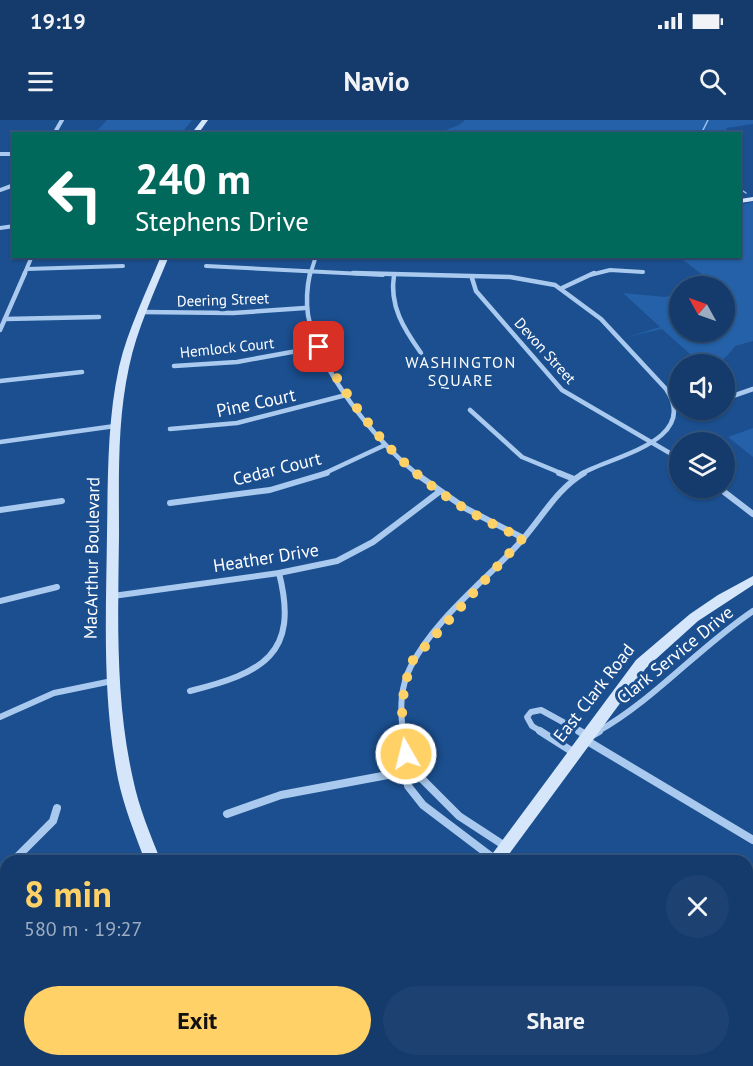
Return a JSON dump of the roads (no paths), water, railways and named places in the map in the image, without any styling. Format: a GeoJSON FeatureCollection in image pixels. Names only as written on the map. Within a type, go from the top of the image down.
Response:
{"type":"FeatureCollection","features":[{"type":"Feature","properties":{"kind":"street"},"geometry":{"type":"LineString","coordinates":[[196,132],[205,120]]}},
{"type":"Feature","properties":{"kind":"street"},"geometry":{"type":"LineString","coordinates":[[0,330],[31,258]]}},
{"type":"Feature","properties":{"kind":"street","name":"MacArthur Boulevard"},"geometry":{"type":"LineString","coordinates":[[150,855],[124,781],[114,724],[112,596],[115,426],[124,368],[142,312],[164,258]]}},
{"type":"Feature","properties":{"kind":"street"},"geometry":{"type":"LineString","coordinates":[[315,258],[305,308],[319,347],[346,395],[385,445],[439,492],[500,528],[523,538]]}},
{"type":"Feature","properties":{"kind":"street"},"geometry":{"type":"LineString","coordinates":[[27,269],[123,266]]}},
{"type":"Feature","properties":{"kind":"street"},"geometry":{"type":"LineString","coordinates":[[206,266],[472,278],[525,278],[562,288],[587,306],[669,391]]}},
{"type":"Feature","properties":{"kind":"street"},"geometry":{"type":"LineString","coordinates":[[562,288],[582,276],[607,269],[644,272]]}},
{"type":"Feature","properties":{"kind":"street"},"geometry":{"type":"LineString","coordinates":[[394,275],[392,289],[396,313],[421,353]]}},
{"type":"Feature","properties":{"kind":"street","name":"Devon Street"},"geometry":{"type":"LineString","coordinates":[[472,278],[476,291],[554,384],[579,402],[669,452]]}},
{"type":"Feature","properties":{"kind":"street","name":"Deering Street"},"geometry":{"type":"LineString","coordinates":[[142,312],[233,313],[305,308]]}},
{"type":"Feature","properties":{"kind":"street"},"geometry":{"type":"LineString","coordinates":[[5,319],[99,317]]}},
{"type":"Feature","properties":{"kind":"street","name":"Hemlock Court"},"geometry":{"type":"LineString","coordinates":[[174,366],[237,362],[319,347]]}},
{"type":"Feature","properties":{"kind":"street"},"geometry":{"type":"LineString","coordinates":[[0,381],[82,372]]}},
{"type":"Feature","properties":{"kind":"street"},"geometry":{"type":"LineString","coordinates":[[735,395],[753,389]]}},
{"type":"Feature","properties":{"kind":"street","name":"Pine Court"},"geometry":{"type":"LineString","coordinates":[[170,429],[237,423],[346,395]]}},
{"type":"Feature","properties":{"kind":"street"},"geometry":{"type":"LineString","coordinates":[[470,410],[522,457],[574,479]]}},
{"type":"Feature","properties":{"kind":"street"},"geometry":{"type":"LineString","coordinates":[[488,855],[423,806],[408,786],[409,771],[401,709],[404,683],[413,660],[523,538],[543,511],[574,479],[609,460],[653,443],[672,425],[673,420]]}},
{"type":"Feature","properties":{"kind":"street"},"geometry":{"type":"LineString","coordinates":[[0,442],[115,426]]}},
{"type":"Feature","properties":{"kind":"street","name":"Cedar Court"},"geometry":{"type":"LineString","coordinates":[[170,503],[255,493],[294,484],[323,475],[385,445]]}},
{"type":"Feature","properties":{"kind":"street","name":"Heather Drive"},"geometry":{"type":"LineString","coordinates":[[112,596],[323,565],[348,556],[373,542],[439,492]]}},
{"type":"Feature","properties":{"kind":"street"},"geometry":{"type":"LineString","coordinates":[[732,498],[753,514]]}},
{"type":"Feature","properties":{"kind":"street"},"geometry":{"type":"LineString","coordinates":[[0,510],[62,501]]}},
{"type":"Feature","properties":{"kind":"street"},"geometry":{"type":"LineString","coordinates":[[190,691],[229,682],[257,667],[275,652],[284,635],[288,616],[285,590],[279,573]]}},
{"type":"Feature","properties":{"kind":"street","name":"East Clark Road"},"geometry":{"type":"LineString","coordinates":[[500,855],[622,687],[662,643],[702,610],[753,580]]}},
{"type":"Feature","properties":{"kind":"street"},"geometry":{"type":"LineString","coordinates":[[0,601],[57,587]]}},
{"type":"Feature","properties":{"kind":"street","name":"Clark Service Drive"},"geometry":{"type":"LineString","coordinates":[[585,737],[620,719],[728,628],[753,611]]}},
{"type":"Feature","properties":{"kind":"street"},"geometry":{"type":"LineString","coordinates":[[0,717],[36,698],[72,687],[112,681]]}},
{"type":"Feature","properties":{"kind":"street"},"geometry":{"type":"LineString","coordinates":[[573,752],[532,726],[527,717],[531,712],[541,710],[753,840]]}},
{"type":"Feature","properties":{"kind":"street"},"geometry":{"type":"LineString","coordinates":[[227,814],[281,795],[409,771],[422,779],[459,816],[506,846]]}},
{"type":"Feature","properties":{"kind":"street"},"geometry":{"type":"LineString","coordinates":[[19,855],[53,821],[57,808]]}},
{"type":"Feature","properties":{"kind":"waterway"},"geometry":{"type":"LineString","coordinates":[[702,132],[708,120]]}},
{"type":"Feature","properties":{"kind":"waterway"},"geometry":{"type":"LineString","coordinates":[[741,190],[746,193]]}},
{"type":"Feature","properties":{"kind":"district","name":"WASHINGTON SQUARE"},"geometry":{"type":"Point","coordinates":[461,371]}}]}
